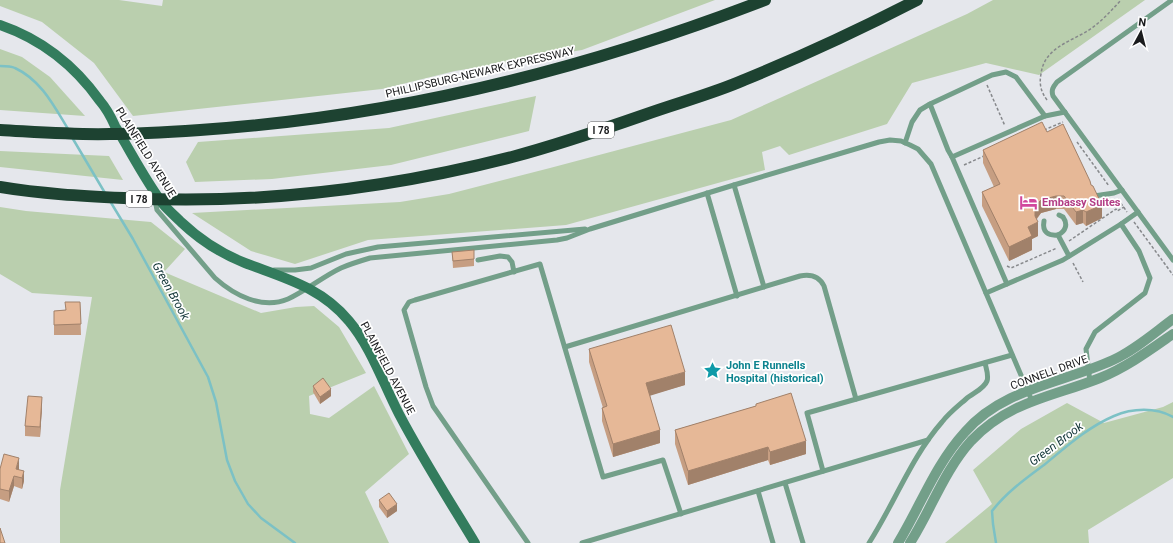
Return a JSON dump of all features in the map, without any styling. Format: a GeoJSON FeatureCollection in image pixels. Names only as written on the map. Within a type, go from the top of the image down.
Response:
{"type":"FeatureCollection","features":[{"type":"Feature","properties":{"kind":"highway","name":"PHILLIPSBURG-NEWARK EXPRESSWAY"},"geometry":{"type":"LineString","coordinates":[[0,130],[110,134],[148,133],[236,127],[338,115],[408,103],[581,62],[680,32],[765,0]]}},
{"type":"Feature","properties":{"kind":"highway","name":"I 78"},"geometry":{"type":"LineString","coordinates":[[6,188],[52,194],[150,200],[200,201],[266,198],[322,193],[380,185],[449,172],[557,144],[742,81],[874,22],[918,0]]}},
{"type":"Feature","properties":{"kind":"main road","name":"PLAINFIELD AVENUE"},"geometry":{"type":"LineString","coordinates":[[0,25],[28,36],[62,60],[82,79],[101,101],[164,205],[183,224],[201,238],[222,251],[244,262],[298,282],[334,304],[361,337],[414,442],[475,543]]}},
{"type":"Feature","properties":{"kind":"street","name":"CONNELL DRIVE"},"geometry":{"type":"LineString","coordinates":[[898,543],[911,522],[940,464],[965,431],[982,415],[1001,403],[1028,390],[1115,360],[1173,319]]}},
{"type":"Feature","properties":{"kind":"street","name":"CONNELL DRIVE"},"geometry":{"type":"LineString","coordinates":[[910,543],[944,480],[963,451],[984,428],[998,418],[1032,401],[1090,382],[1117,371],[1173,334]]}},
{"type":"Feature","properties":{"kind":"street"},"geometry":{"type":"LineString","coordinates":[[1139,344],[1146,353]]}},
{"type":"Feature","properties":{"kind":"lane"},"geometry":{"type":"LineString","coordinates":[[1172,0],[1057,82],[1052,92],[1053,96],[1173,260]]}},
{"type":"Feature","properties":{"kind":"lane"},"geometry":{"type":"LineString","coordinates":[[905,142],[912,122],[920,110],[992,75],[1006,72],[1016,77],[1045,116]]}},
{"type":"Feature","properties":{"kind":"lane"},"geometry":{"type":"LineString","coordinates":[[930,104],[948,150],[1007,284]]}},
{"type":"Feature","properties":{"kind":"lane"},"geometry":{"type":"LineString","coordinates":[[952,157],[1045,116],[1065,112]]}},
{"type":"Feature","properties":{"kind":"lane"},"geometry":{"type":"LineString","coordinates":[[153,189],[157,210],[215,278],[239,296],[249,300],[271,302],[288,299],[340,268],[370,258],[567,238],[590,228],[879,142],[890,140],[905,142],[918,149],[931,164],[1032,401]]}},
{"type":"Feature","properties":{"kind":"lane"},"geometry":{"type":"LineString","coordinates":[[734,184],[764,287]]}},
{"type":"Feature","properties":{"kind":"lane"},"geometry":{"type":"LineString","coordinates":[[1094,196],[1114,193],[1122,190]]}},
{"type":"Feature","properties":{"kind":"lane"},"geometry":{"type":"LineString","coordinates":[[706,193],[737,296]]}},
{"type":"Feature","properties":{"kind":"lane"},"geometry":{"type":"LineString","coordinates":[[986,293],[1069,256],[1138,212]]}},
{"type":"Feature","properties":{"kind":"lane"},"geometry":{"type":"LineString","coordinates":[[1044,221],[1043,225],[1047,234],[1058,236],[1064,232],[1066,224],[1063,217],[1059,215]]}},
{"type":"Feature","properties":{"kind":"lane"},"geometry":{"type":"LineString","coordinates":[[1090,382],[1086,349],[1095,332],[1145,292],[1150,278],[1139,251],[1121,224]]}},
{"type":"Feature","properties":{"kind":"lane"},"geometry":{"type":"LineString","coordinates":[[268,270],[295,270],[311,268],[351,252],[378,247],[590,228]]}},
{"type":"Feature","properties":{"kind":"lane"},"geometry":{"type":"LineString","coordinates":[[1058,236],[1069,256]]}},
{"type":"Feature","properties":{"kind":"lane"},"geometry":{"type":"LineString","coordinates":[[478,260],[500,256],[508,257],[512,262],[514,272]]}},
{"type":"Feature","properties":{"kind":"lane"},"geometry":{"type":"LineString","coordinates":[[528,543],[434,406],[426,387],[404,310],[409,302],[540,264],[604,477],[663,460],[681,514]]}},
{"type":"Feature","properties":{"kind":"lane"},"geometry":{"type":"LineString","coordinates":[[565,347],[805,275],[815,276],[822,281],[856,399]]}},
{"type":"Feature","properties":{"kind":"lane"},"geometry":{"type":"LineString","coordinates":[[823,471],[807,413],[1012,355]]}},
{"type":"Feature","properties":{"kind":"lane"},"geometry":{"type":"LineString","coordinates":[[869,543],[888,513],[928,440],[946,417],[987,382],[988,377],[985,363]]}},
{"type":"Feature","properties":{"kind":"lane"},"geometry":{"type":"LineString","coordinates":[[582,543],[928,440]]}},
{"type":"Feature","properties":{"kind":"lane"},"geometry":{"type":"LineString","coordinates":[[785,483],[803,543]]}},
{"type":"Feature","properties":{"kind":"lane"},"geometry":{"type":"LineString","coordinates":[[758,491],[773,543]]}},
{"type":"Feature","properties":{"kind":"path"},"geometry":{"type":"LineString","coordinates":[[1041,132],[1063,122],[1043,95],[1040,86],[1042,68],[1046,58],[1059,46],[1086,32],[1100,22],[1121,0]]}},
{"type":"Feature","properties":{"kind":"path"},"geometry":{"type":"LineString","coordinates":[[985,79],[1007,132]]}},
{"type":"Feature","properties":{"kind":"path"},"geometry":{"type":"LineString","coordinates":[[962,166],[984,157]]}},
{"type":"Feature","properties":{"kind":"path"},"geometry":{"type":"LineString","coordinates":[[1005,265],[1011,268],[1063,244],[1116,209],[1117,211],[1124,207]]}},
{"type":"Feature","properties":{"kind":"path"},"geometry":{"type":"LineString","coordinates":[[1069,256],[1083,282]]}},
{"type":"Feature","properties":{"kind":"green space"},"geometry":{"type":"Polygon","coordinates":[[[0,0],[119,0],[162,6],[163,0],[715,0],[582,50],[455,71],[382,89],[133,116],[94,63],[42,22],[0,6],[0,0]]]}},
{"type":"Feature","properties":{"kind":"green space"},"geometry":{"type":"Polygon","coordinates":[[[993,0],[1145,0],[1039,75],[986,63],[912,83],[887,124],[789,155],[780,146],[762,152],[765,170],[566,225],[368,240],[295,264],[251,251],[192,213],[400,202],[449,194],[731,120],[967,14],[993,0]]]}},
{"type":"Feature","properties":{"kind":"green space"},"geometry":{"type":"Polygon","coordinates":[[[0,49],[22,57],[50,77],[85,116],[0,110],[0,49]]]}},
{"type":"Feature","properties":{"kind":"green space"},"geometry":{"type":"Polygon","coordinates":[[[536,96],[529,131],[391,165],[272,179],[195,182],[186,162],[198,142],[389,128],[536,96]]]}},
{"type":"Feature","properties":{"kind":"green space"},"geometry":{"type":"Polygon","coordinates":[[[0,151],[109,156],[123,180],[0,167],[0,151]]]}},
{"type":"Feature","properties":{"kind":"green space"},"geometry":{"type":"Polygon","coordinates":[[[0,207],[26,211],[151,222],[185,249],[164,272],[261,313],[296,307],[314,306],[339,327],[366,373],[309,396],[310,414],[329,418],[374,386],[409,454],[365,492],[389,543],[60,543],[60,490],[92,297],[32,293],[0,274],[0,207]]]}},
{"type":"Feature","properties":{"kind":"green space"},"geometry":{"type":"Polygon","coordinates":[[[1173,402],[1173,478],[1088,530],[1089,543],[945,543],[992,504],[973,470],[1021,429],[1067,403],[1104,423],[1163,407],[1173,402]]]}},
{"type":"Feature","properties":{"kind":"building"},"geometry":{"type":"Polygon","coordinates":[[[1042,122],[1047,132],[1063,124],[1091,185],[1093,186],[1102,205],[1086,212],[1083,210],[1076,212],[1064,196],[1056,196],[1041,200],[1037,204],[1035,210],[1035,216],[1038,222],[1028,227],[1032,236],[1009,247],[982,192],[1000,184],[983,150],[1042,122]]]}},
{"type":"Feature","properties":{"kind":"building"},"geometry":{"type":"Polygon","coordinates":[[[474,250],[474,259],[453,261],[452,252],[474,250]]]}},
{"type":"Feature","properties":{"kind":"building"},"geometry":{"type":"Polygon","coordinates":[[[65,302],[80,302],[81,324],[54,325],[54,311],[66,310],[65,302]]]}},
{"type":"Feature","properties":{"kind":"building"},"geometry":{"type":"Polygon","coordinates":[[[671,325],[685,372],[646,383],[660,430],[613,444],[602,408],[607,406],[589,349],[671,325]]]}},
{"type":"Feature","properties":{"kind":"building"},"geometry":{"type":"Polygon","coordinates":[[[323,378],[331,389],[320,397],[313,386],[323,378]]]}},
{"type":"Feature","properties":{"kind":"building"},"geometry":{"type":"Polygon","coordinates":[[[791,393],[806,441],[770,452],[768,447],[688,471],[675,430],[756,406],[756,404],[791,393]]]}},
{"type":"Feature","properties":{"kind":"building"},"geometry":{"type":"Polygon","coordinates":[[[28,396],[42,397],[40,427],[25,426],[28,396]]]}},
{"type":"Feature","properties":{"kind":"building"},"geometry":{"type":"Polygon","coordinates":[[[4,454],[19,458],[16,469],[24,471],[22,478],[14,476],[9,491],[0,489],[0,469],[4,454]]]}},
{"type":"Feature","properties":{"kind":"building"},"geometry":{"type":"Polygon","coordinates":[[[389,493],[397,504],[387,511],[379,500],[389,493]]]}},
{"type":"Feature","properties":{"kind":"building"},"geometry":{"type":"Polygon","coordinates":[[[0,528],[5,543],[0,543],[0,528]]]}},
{"type":"Feature","properties":{"kind":"waterway","name":"Green Brook"},"geometry":{"type":"LineString","coordinates":[[0,66],[13,67],[32,79],[46,94],[68,129]]}},
{"type":"Feature","properties":{"kind":"waterway","name":"Green Brook"},"geometry":{"type":"LineString","coordinates":[[73,139],[105,193]]}},
{"type":"Feature","properties":{"kind":"waterway","name":"Green Brook"},"geometry":{"type":"LineString","coordinates":[[110,201],[133,239],[208,377],[216,402],[227,460],[235,481],[248,504],[261,518],[295,543]]}},
{"type":"Feature","properties":{"kind":"waterway","name":"Green Brook"},"geometry":{"type":"LineString","coordinates":[[996,543],[992,511],[1016,486],[1069,444],[1095,426],[1114,416],[1128,411],[1152,410],[1173,417]]}},
{"type":"Feature","properties":{"kind":"place","name":"Embassy Suites"},"geometry":{"type":"Point","coordinates":[1029,202]}},
{"type":"Feature","properties":{"kind":"place","name":"John E Runnells Hospital (historical)"},"geometry":{"type":"Point","coordinates":[713,371]}}]}
